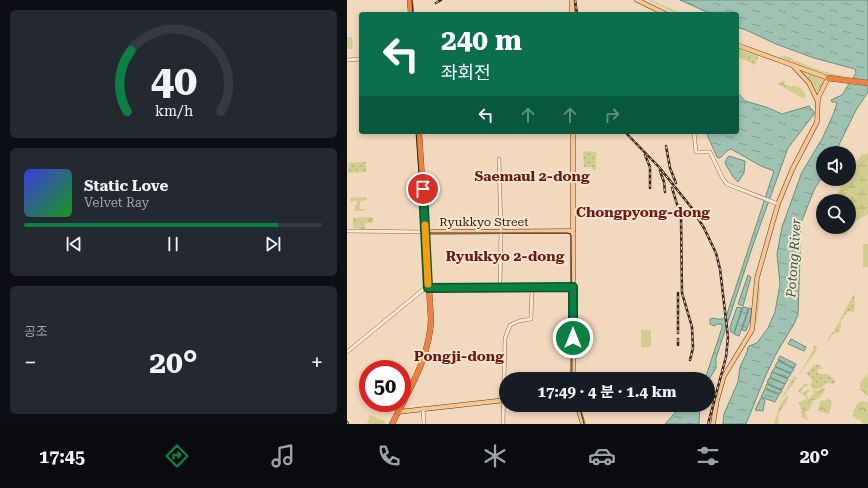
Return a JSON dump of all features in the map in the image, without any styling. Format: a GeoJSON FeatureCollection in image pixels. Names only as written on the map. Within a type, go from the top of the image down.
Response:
{"type":"FeatureCollection","features":[{"type":"Feature","properties":{"kind":"highway"},"geometry":{"type":"LineString","coordinates":[[410,0],[411,12]]}},
{"type":"Feature","properties":{"kind":"highway"},"geometry":{"type":"LineString","coordinates":[[828,78],[868,83]]}},
{"type":"Feature","properties":{"kind":"highway"},"geometry":{"type":"LineString","coordinates":[[411,384],[427,350],[431,319],[419,134]]}},
{"type":"Feature","properties":{"kind":"highway"},"geometry":{"type":"LineString","coordinates":[[392,424],[398,412]]}},
{"type":"Feature","properties":{"kind":"main road"},"geometry":{"type":"LineString","coordinates":[[572,0],[572,12]]}},
{"type":"Feature","properties":{"kind":"main road"},"geometry":{"type":"LineString","coordinates":[[637,0],[662,12]]}},
{"type":"Feature","properties":{"kind":"main road"},"geometry":{"type":"LineString","coordinates":[[739,46],[828,78],[817,103]]}},
{"type":"Feature","properties":{"kind":"main road"},"geometry":{"type":"LineString","coordinates":[[713,424],[717,400],[724,376],[752,330],[757,278],[778,204],[792,170],[817,122],[817,103],[809,83],[799,71],[790,64]]}},
{"type":"Feature","properties":{"kind":"main road"},"geometry":{"type":"LineString","coordinates":[[573,134],[573,372]]}},
{"type":"Feature","properties":{"kind":"main road","name":"Ryukkyo Street"},"geometry":{"type":"LineString","coordinates":[[426,232],[573,231]]}},
{"type":"Feature","properties":{"kind":"main road"},"geometry":{"type":"LineString","coordinates":[[411,410],[499,401]]}},
{"type":"Feature","properties":{"kind":"main road"},"geometry":{"type":"LineString","coordinates":[[579,412],[583,424]]}},
{"type":"Feature","properties":{"kind":"street"},"geometry":{"type":"LineString","coordinates":[[347,60],[359,59]]}},
{"type":"Feature","properties":{"kind":"street"},"geometry":{"type":"LineString","coordinates":[[694,134],[696,152],[710,152],[727,184],[778,204]]}},
{"type":"Feature","properties":{"kind":"street"},"geometry":{"type":"LineString","coordinates":[[499,159],[501,232],[500,287]]}},
{"type":"Feature","properties":{"kind":"street","name":"Ryukkyo Street"},"geometry":{"type":"LineString","coordinates":[[347,231],[426,232]]}},
{"type":"Feature","properties":{"kind":"street"},"geometry":{"type":"LineString","coordinates":[[505,372],[505,338],[510,325],[531,319],[532,287]]}},
{"type":"Feature","properties":{"kind":"street"},"geometry":{"type":"LineString","coordinates":[[347,352],[422,290],[428,288],[573,287]]}},
{"type":"Feature","properties":{"kind":"street"},"geometry":{"type":"LineString","coordinates":[[423,409],[424,424]]}},
{"type":"Feature","properties":{"kind":"street"},"geometry":{"type":"LineString","coordinates":[[503,424],[504,412]]}},
{"type":"Feature","properties":{"kind":"green space"},"geometry":{"type":"Polygon","coordinates":[[[649,0],[678,12],[672,12],[649,0]]]}},
{"type":"Feature","properties":{"kind":"green space"},"geometry":{"type":"Polygon","coordinates":[[[347,37],[352,37],[353,49],[347,49],[347,37]]]}},
{"type":"Feature","properties":{"kind":"green space"},"geometry":{"type":"Polygon","coordinates":[[[739,49],[756,55],[755,57],[739,53],[739,49]]]}},
{"type":"Feature","properties":{"kind":"green space"},"geometry":{"type":"Polygon","coordinates":[[[739,53],[755,57],[757,55],[758,58],[755,65],[739,57],[739,53]]]}},
{"type":"Feature","properties":{"kind":"green space"},"geometry":{"type":"Polygon","coordinates":[[[786,56],[843,78],[825,74],[778,57],[786,56]]]}},
{"type":"Feature","properties":{"kind":"green space"},"geometry":{"type":"Polygon","coordinates":[[[801,72],[825,79],[817,96],[801,72]]]}},
{"type":"Feature","properties":{"kind":"green space"},"geometry":{"type":"Polygon","coordinates":[[[783,80],[785,81],[784,84],[791,87],[793,85],[802,89],[806,94],[804,98],[778,84],[783,80]]]}},
{"type":"Feature","properties":{"kind":"green space"},"geometry":{"type":"Polygon","coordinates":[[[583,151],[596,152],[596,170],[593,170],[592,167],[584,167],[583,151]]]}},
{"type":"Feature","properties":{"kind":"green space"},"geometry":{"type":"Polygon","coordinates":[[[868,152],[868,214],[856,221],[856,194],[837,194],[842,186],[856,186],[856,163],[862,154],[864,155],[868,152]]]}},
{"type":"Feature","properties":{"kind":"green space"},"geometry":{"type":"Polygon","coordinates":[[[366,162],[366,172],[348,173],[348,163],[366,162]]]}},
{"type":"Feature","properties":{"kind":"green space"},"geometry":{"type":"Polygon","coordinates":[[[367,197],[367,200],[360,201],[360,209],[365,210],[355,211],[357,201],[350,201],[350,198],[367,197]]]}},
{"type":"Feature","properties":{"kind":"green space"},"geometry":{"type":"Polygon","coordinates":[[[373,217],[373,223],[365,223],[365,229],[353,228],[353,218],[373,217]]]}},
{"type":"Feature","properties":{"kind":"green space"},"geometry":{"type":"Polygon","coordinates":[[[863,244],[868,244],[868,267],[863,267],[863,244]]]}},
{"type":"Feature","properties":{"kind":"green space"},"geometry":{"type":"Polygon","coordinates":[[[758,281],[760,289],[755,327],[756,297],[758,281]]]}},
{"type":"Feature","properties":{"kind":"green space"},"geometry":{"type":"Polygon","coordinates":[[[853,295],[855,296],[854,312],[848,311],[839,323],[841,323],[840,332],[833,334],[825,344],[838,324],[853,295]]]}},
{"type":"Feature","properties":{"kind":"green space"},"geometry":{"type":"Polygon","coordinates":[[[641,330],[651,330],[651,347],[641,347],[641,330]]]}},
{"type":"Feature","properties":{"kind":"green space"},"geometry":{"type":"Polygon","coordinates":[[[576,341],[580,341],[580,359],[576,359],[576,341]]]}},
{"type":"Feature","properties":{"kind":"green space"},"geometry":{"type":"Polygon","coordinates":[[[814,345],[817,348],[818,346],[817,349],[816,349],[817,350],[799,375],[813,350],[813,347],[814,348],[814,345]]]}},
{"type":"Feature","properties":{"kind":"green space"},"geometry":{"type":"Polygon","coordinates":[[[819,364],[823,369],[818,369],[818,373],[830,375],[836,382],[834,384],[828,383],[814,390],[810,385],[813,380],[804,372],[807,373],[813,366],[819,364]]]}},
{"type":"Feature","properties":{"kind":"green space"},"geometry":{"type":"Polygon","coordinates":[[[868,373],[868,397],[860,389],[860,383],[868,373]]]}},
{"type":"Feature","properties":{"kind":"green space"},"geometry":{"type":"Polygon","coordinates":[[[794,376],[797,378],[778,404],[794,376]]]}},
{"type":"Feature","properties":{"kind":"green space"},"geometry":{"type":"Polygon","coordinates":[[[805,383],[808,385],[807,387],[805,386],[801,391],[803,393],[808,389],[810,391],[806,395],[809,399],[814,393],[813,391],[819,391],[822,387],[825,389],[824,393],[818,399],[814,400],[808,411],[805,411],[808,421],[802,417],[801,407],[798,403],[799,401],[801,402],[807,398],[798,391],[805,383]]]}},
{"type":"Feature","properties":{"kind":"green space"},"geometry":{"type":"Polygon","coordinates":[[[787,395],[789,398],[779,413],[778,424],[774,424],[779,407],[787,395]]]}},
{"type":"Feature","properties":{"kind":"green space"},"geometry":{"type":"Polygon","coordinates":[[[829,398],[832,403],[829,414],[818,411],[820,401],[827,400],[829,398]]]}},
{"type":"Feature","properties":{"kind":"green space"},"geometry":{"type":"Polygon","coordinates":[[[862,401],[868,403],[868,424],[863,424],[860,420],[852,416],[854,412],[852,411],[858,403],[862,401]]]}},
{"type":"Feature","properties":{"kind":"green space"},"geometry":{"type":"Polygon","coordinates":[[[370,415],[386,422],[385,424],[367,424],[370,415]]]}},
{"type":"Feature","properties":{"kind":"water"},"geometry":{"type":"Polygon","coordinates":[[[680,0],[868,0],[868,92],[856,110],[838,146],[818,146],[833,115],[837,103],[832,102],[831,100],[842,95],[856,73],[855,69],[814,58],[776,44],[739,28],[739,12],[707,12],[680,0]]]}},
{"type":"Feature","properties":{"kind":"water"},"geometry":{"type":"Polygon","coordinates":[[[739,94],[745,101],[766,107],[782,114],[809,106],[814,112],[788,148],[753,245],[716,358],[716,368],[714,372],[707,372],[722,328],[722,324],[717,324],[714,326],[710,324],[710,319],[723,319],[727,314],[774,171],[761,166],[731,149],[719,158],[717,157],[707,134],[739,134],[739,94]]]}},
{"type":"Feature","properties":{"kind":"water","name":"Potong River"},"geometry":{"type":"Polygon","coordinates":[[[816,149],[816,186],[801,223],[798,315],[765,377],[746,424],[723,424],[724,414],[738,382],[740,367],[748,350],[747,349],[749,346],[757,343],[768,328],[775,312],[780,284],[777,254],[782,227],[802,172],[816,149]]]}},
{"type":"Feature","properties":{"kind":"water"},"geometry":{"type":"Polygon","coordinates":[[[729,156],[745,161],[744,173],[738,182],[733,177],[725,163],[729,156]]]}},
{"type":"Feature","properties":{"kind":"water"},"geometry":{"type":"Polygon","coordinates":[[[748,275],[751,277],[743,306],[738,304],[748,275]]]}},
{"type":"Feature","properties":{"kind":"water"},"geometry":{"type":"Polygon","coordinates":[[[737,307],[742,308],[734,333],[731,332],[730,327],[737,307]]]}},
{"type":"Feature","properties":{"kind":"water"},"geometry":{"type":"Polygon","coordinates":[[[743,307],[748,308],[748,310],[739,336],[734,334],[743,307]]]}},
{"type":"Feature","properties":{"kind":"water"},"geometry":{"type":"Polygon","coordinates":[[[749,308],[752,309],[746,331],[742,330],[749,308]]]}},
{"type":"Feature","properties":{"kind":"water"},"geometry":{"type":"Polygon","coordinates":[[[791,339],[806,347],[804,351],[788,344],[791,339]]]}},
{"type":"Feature","properties":{"kind":"water"},"geometry":{"type":"Polygon","coordinates":[[[780,356],[796,364],[794,368],[778,360],[780,356]]]}},
{"type":"Feature","properties":{"kind":"water"},"geometry":{"type":"Polygon","coordinates":[[[778,361],[794,369],[791,373],[775,366],[778,361]]]}},
{"type":"Feature","properties":{"kind":"water"},"geometry":{"type":"Polygon","coordinates":[[[775,367],[791,374],[788,378],[772,372],[775,367]]]}},
{"type":"Feature","properties":{"kind":"water"},"geometry":{"type":"Polygon","coordinates":[[[772,372],[788,379],[785,384],[770,377],[772,372]]]}},
{"type":"Feature","properties":{"kind":"water"},"geometry":{"type":"Polygon","coordinates":[[[769,378],[785,384],[782,390],[767,383],[769,378]]]}},
{"type":"Feature","properties":{"kind":"water"},"geometry":{"type":"Polygon","coordinates":[[[767,384],[782,391],[780,394],[765,388],[767,384]]]}},
{"type":"Feature","properties":{"kind":"water"},"geometry":{"type":"Polygon","coordinates":[[[765,389],[779,395],[775,402],[761,397],[765,389]]]}},
{"type":"Feature","properties":{"kind":"water"},"geometry":{"type":"Polygon","coordinates":[[[761,398],[765,400],[763,411],[755,410],[761,398]]]}},
{"type":"Feature","properties":{"kind":"water"},"geometry":{"type":"Polygon","coordinates":[[[676,412],[700,412],[699,424],[665,424],[676,412]]]}},
{"type":"Feature","properties":{"kind":"tram line"},"geometry":{"type":"LineString","coordinates":[[412,0],[413,12]]}},
{"type":"Feature","properties":{"kind":"tram line"},"geometry":{"type":"LineString","coordinates":[[416,134],[423,230],[425,233],[568,233],[571,235],[572,372]]}},
{"type":"Feature","properties":{"kind":"tram line"},"geometry":{"type":"LineString","coordinates":[[581,412],[584,424]]}},
{"type":"Feature","properties":{"kind":"railway"},"geometry":{"type":"LineString","coordinates":[[436,3],[441,0]]}},
{"type":"Feature","properties":{"kind":"railway"},"geometry":{"type":"LineString","coordinates":[[575,0],[577,12]]}},
{"type":"Feature","properties":{"kind":"railway"},"geometry":{"type":"LineString","coordinates":[[627,134],[659,167],[691,207],[704,228],[716,253],[720,269],[728,337],[726,357],[708,424]]}},
{"type":"Feature","properties":{"kind":"railway"},"geometry":{"type":"LineString","coordinates":[[666,146],[670,168],[676,183]]}},
{"type":"Feature","properties":{"kind":"railway"},"geometry":{"type":"LineString","coordinates":[[645,155],[650,167],[650,188]]}},
{"type":"Feature","properties":{"kind":"railway"},"geometry":{"type":"LineString","coordinates":[[660,171],[664,182],[665,192]]}},
{"type":"Feature","properties":{"kind":"railway"},"geometry":{"type":"LineString","coordinates":[[672,188],[681,217],[682,293],[692,327],[693,348],[690,360]]}},
{"type":"Feature","properties":{"kind":"railway"},"geometry":{"type":"LineString","coordinates":[[678,293],[678,317]]}},
{"type":"Feature","properties":{"kind":"railway"},"geometry":{"type":"LineString","coordinates":[[678,319],[678,333]]}},
{"type":"Feature","properties":{"kind":"railway"},"geometry":{"type":"LineString","coordinates":[[678,339],[678,345]]}},
{"type":"Feature","properties":{"kind":"slow traffic"},"geometry":{"type":"LineString","coordinates":[[425,225],[428,284]]}},
{"type":"Feature","properties":{"kind":"district","name":"Saemaul 2-dong"},"geometry":{"type":"Point","coordinates":[532,176]}},
{"type":"Feature","properties":{"kind":"district","name":"Chongpyong-dong"},"geometry":{"type":"Point","coordinates":[643,212]}},
{"type":"Feature","properties":{"kind":"district","name":"Ryukkyo 2-dong"},"geometry":{"type":"Point","coordinates":[505,256]}},
{"type":"Feature","properties":{"kind":"district","name":"Pongji-dong"},"geometry":{"type":"Point","coordinates":[459,356]}},
{"type":"Feature","properties":{"kind":"route"},"geometry":{"type":"LineString","coordinates":[[423,189],[428,288],[573,287],[573,338]]}}]}
